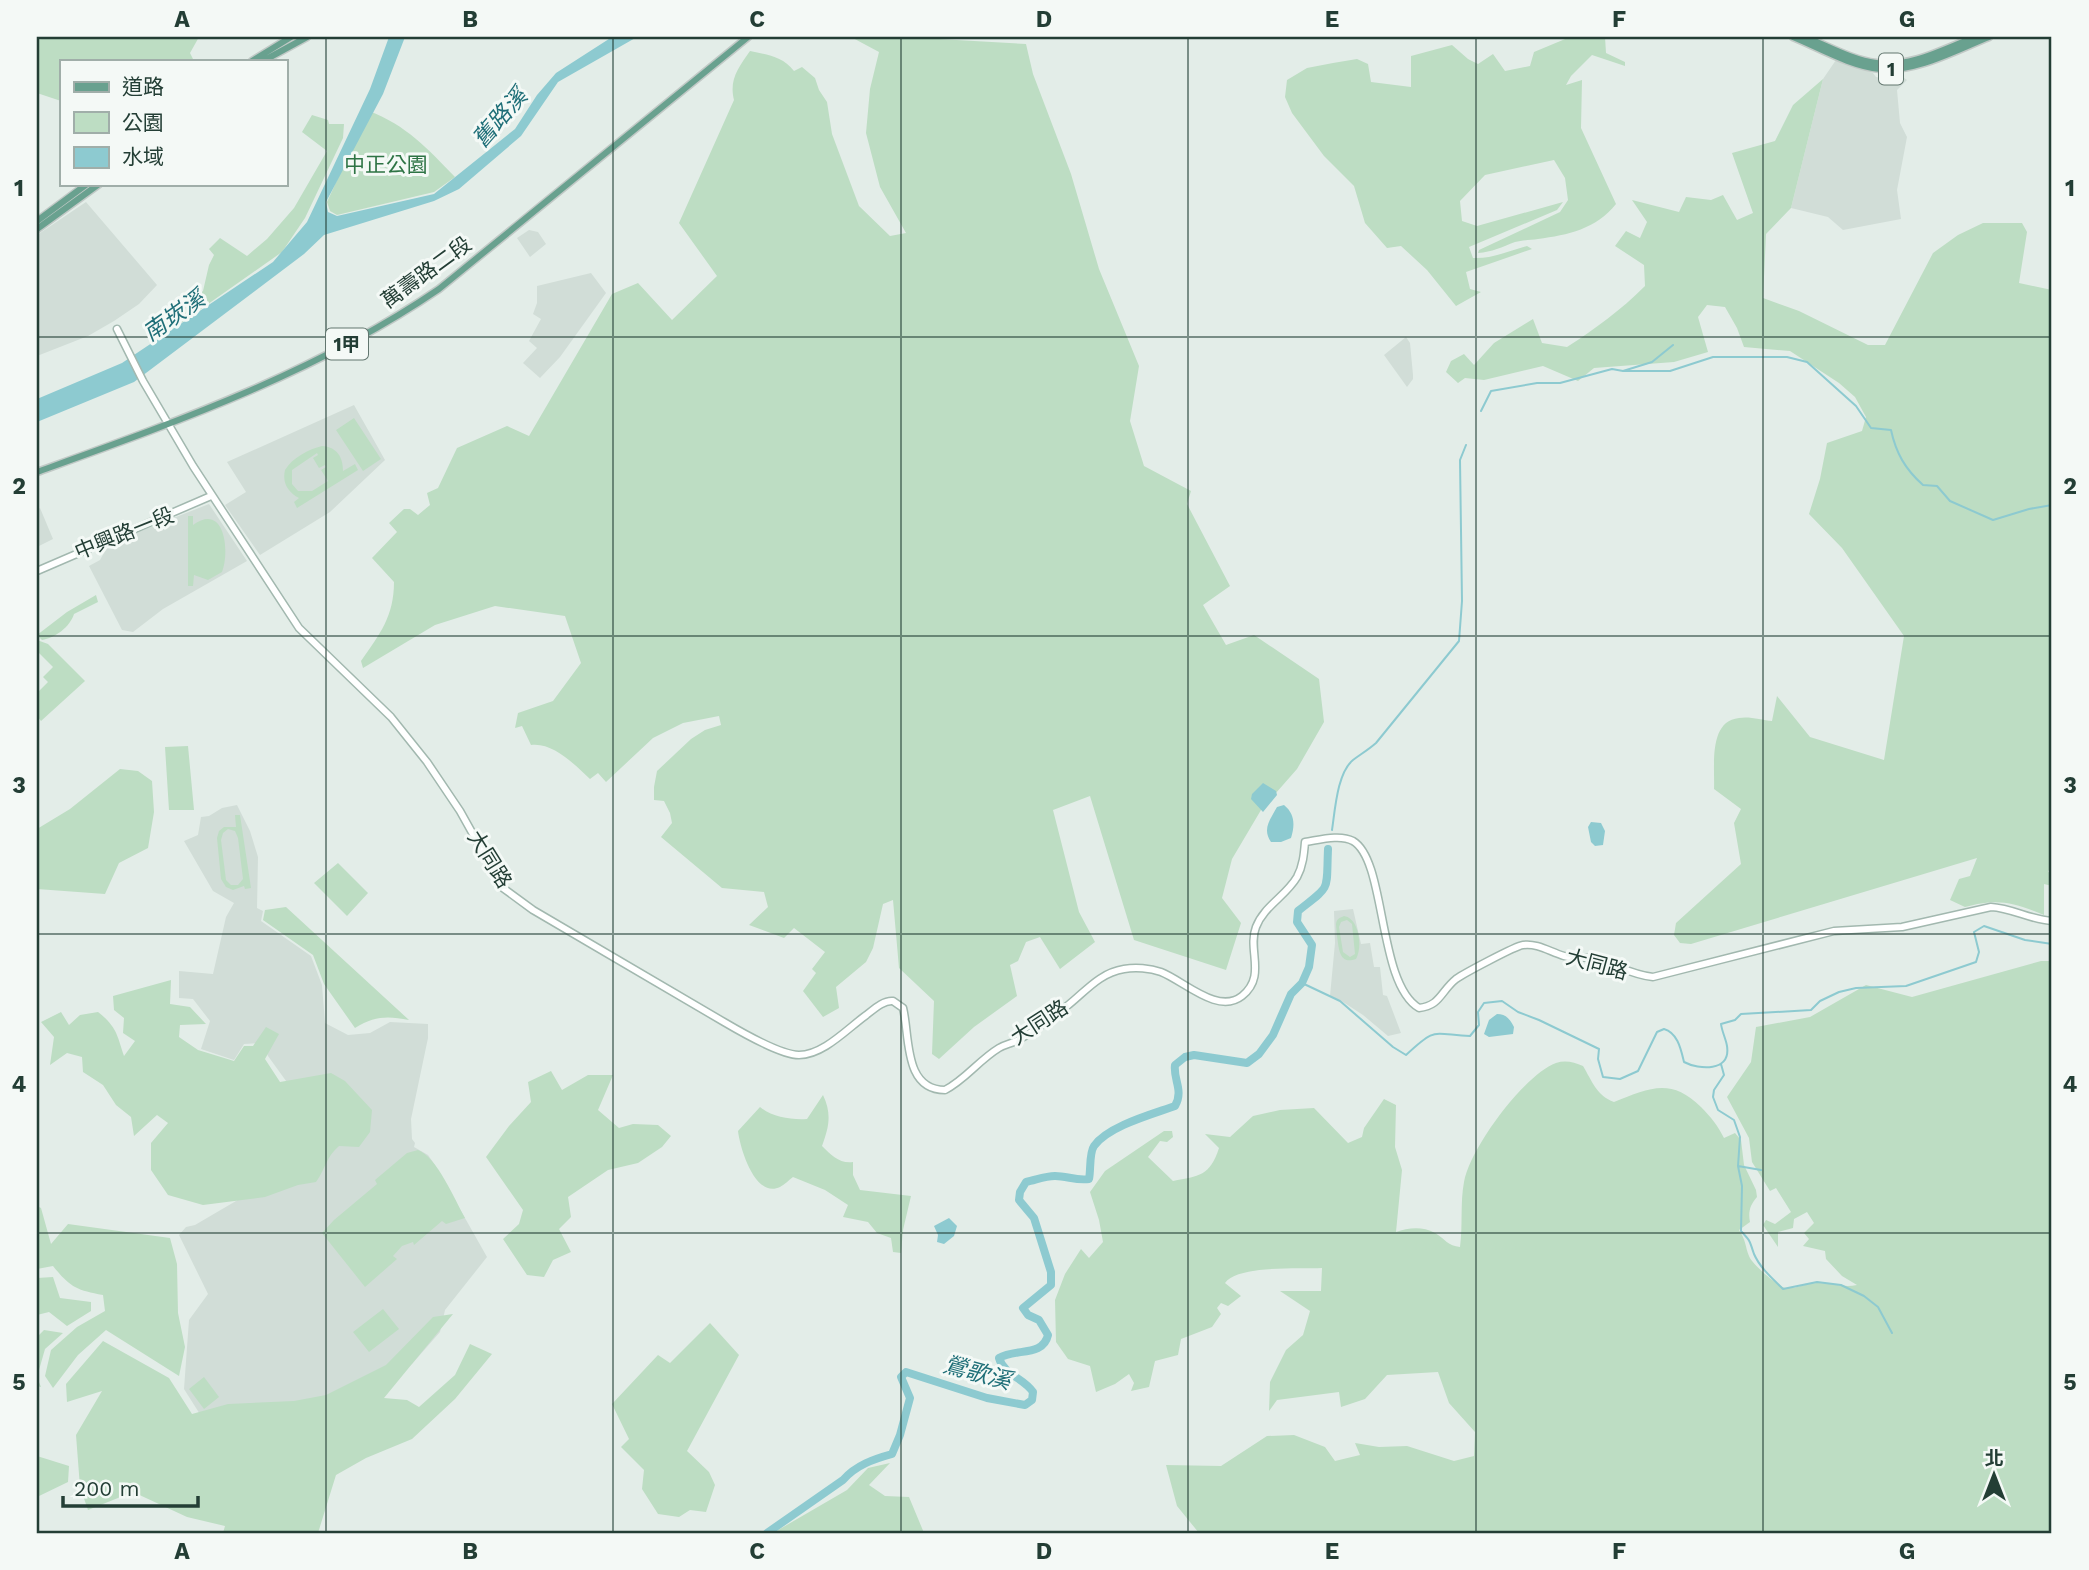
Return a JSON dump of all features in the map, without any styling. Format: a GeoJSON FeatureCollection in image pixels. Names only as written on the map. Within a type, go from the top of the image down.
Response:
{"type":"FeatureCollection","features":[{"type":"Feature","properties":{"kind":"main road"},"geometry":{"type":"LineString","coordinates":[[254,60],[291,37]]}},
{"type":"Feature","properties":{"kind":"main road"},"geometry":{"type":"LineString","coordinates":[[265,60],[307,37]]}},
{"type":"Feature","properties":{"kind":"main road","name":"萬壽路二段"},"geometry":{"type":"LineString","coordinates":[[37,472],[168,425],[299,370],[415,306],[748,37]]}},
{"type":"Feature","properties":{"kind":"main road","name":"1"},"geometry":{"type":"LineString","coordinates":[[1793,37],[1867,67],[1882,69],[1921,63],[1989,37]]}},
{"type":"Feature","properties":{"kind":"main road","name":"1"},"geometry":{"type":"LineString","coordinates":[[1805,37],[1867,61],[1888,64],[1918,59],[1975,37]]}},
{"type":"Feature","properties":{"kind":"main road"},"geometry":{"type":"LineString","coordinates":[[37,221],[84,186]]}},
{"type":"Feature","properties":{"kind":"main road"},"geometry":{"type":"LineString","coordinates":[[37,229],[96,186]]}},
{"type":"Feature","properties":{"kind":"street","name":"大同路"},"geometry":{"type":"LineString","coordinates":[[117,329],[143,381],[211,496],[299,628],[391,717],[427,762],[473,832],[497,878],[513,896],[748,1036],[798,1055],[813,1052],[826,1045],[887,1001],[898,1003],[904,1007],[913,1068],[926,1084],[939,1090],[951,1087],[1001,1046],[1023,1036],[1069,1004],[1090,985],[1113,972],[1126,969],[1158,971],[1224,1003],[1235,1000],[1245,994],[1253,981],[1257,964],[1253,937],[1257,923],[1296,878],[1303,863],[1305,842],[1345,838],[1359,846],[1373,878],[1384,931],[1401,984],[1408,998],[1419,1008],[1436,1003],[1460,976],[1525,944],[1547,948],[1567,957],[1599,960],[1632,974],[1653,977],[1834,932],[1902,928],[1974,909],[2005,908],[2052,921]]}},
{"type":"Feature","properties":{"kind":"street","name":"中興路一段"},"geometry":{"type":"LineString","coordinates":[[37,570],[211,496]]}},
{"type":"Feature","properties":{"kind":"shaded area"},"geometry":{"type":"Polygon","coordinates":[[[1836,60],[1873,73],[1876,77],[1885,79],[1888,73],[1897,73],[1907,80],[1897,90],[1900,123],[1907,137],[1897,190],[1901,219],[1843,230],[1828,217],[1791,208],[1823,79],[1836,60]]]}},
{"type":"Feature","properties":{"kind":"shaded area"},"geometry":{"type":"Polygon","coordinates":[[[86,202],[157,285],[139,304],[114,321],[88,336],[37,356],[37,235],[86,202]]]}},
{"type":"Feature","properties":{"kind":"shaded area"},"geometry":{"type":"Polygon","coordinates":[[[529,230],[538,232],[546,244],[530,257],[517,238],[529,230]]]}},
{"type":"Feature","properties":{"kind":"shaded area"},"geometry":{"type":"Polygon","coordinates":[[[591,273],[606,293],[560,357],[540,378],[523,363],[537,348],[529,341],[541,319],[533,314],[537,303],[537,286],[591,273]]]}},
{"type":"Feature","properties":{"kind":"shaded area"},"geometry":{"type":"Polygon","coordinates":[[[1406,337],[1410,343],[1413,375],[1407,387],[1384,355],[1406,337]]]}},
{"type":"Feature","properties":{"kind":"shaded area"},"geometry":{"type":"Polygon","coordinates":[[[354,405],[385,460],[330,512],[260,555],[225,505],[246,492],[227,462],[354,405]]]}},
{"type":"Feature","properties":{"kind":"shaded area"},"geometry":{"type":"Polygon","coordinates":[[[209,504],[247,561],[163,609],[133,632],[122,630],[89,566],[100,560],[105,545],[209,504]]]}},
{"type":"Feature","properties":{"kind":"shaded area"},"geometry":{"type":"Polygon","coordinates":[[[40,508],[53,539],[37,547],[37,510],[40,508]]]}},
{"type":"Feature","properties":{"kind":"shaded area"},"geometry":{"type":"Polygon","coordinates":[[[237,805],[250,831],[258,857],[257,908],[263,911],[261,921],[311,956],[322,985],[325,1023],[348,1035],[370,1033],[390,1022],[428,1024],[428,1038],[411,1119],[414,1147],[428,1155],[435,1165],[487,1257],[445,1310],[440,1332],[412,1364],[330,1415],[203,1419],[184,1389],[189,1320],[208,1294],[179,1235],[186,1227],[195,1225],[236,1201],[267,1178],[302,1103],[268,1056],[261,1039],[260,1043],[244,1044],[234,1060],[201,1049],[210,1021],[193,999],[179,998],[179,971],[213,974],[226,917],[234,903],[213,891],[184,841],[198,835],[201,817],[237,805]]]}},
{"type":"Feature","properties":{"kind":"shaded area"},"geometry":{"type":"Polygon","coordinates":[[[1353,909],[1361,944],[1370,943],[1374,967],[1380,967],[1383,995],[1387,996],[1401,1033],[1388,1036],[1363,1015],[1330,996],[1335,943],[1334,911],[1353,909]]]}},
{"type":"Feature","properties":{"kind":"green space"},"geometry":{"type":"Polygon","coordinates":[[[52,37],[199,37],[190,53],[194,60],[60,60],[60,101],[37,93],[37,40],[52,37]]]}},
{"type":"Feature","properties":{"kind":"green space"},"geometry":{"type":"Polygon","coordinates":[[[851,37],[938,37],[1026,44],[1033,74],[1071,174],[1099,269],[1139,366],[1130,421],[1144,466],[1191,491],[1187,504],[1230,586],[1203,605],[1226,645],[1254,635],[1319,679],[1324,722],[1297,769],[1261,810],[1232,859],[1222,898],[1241,923],[1226,970],[1134,940],[1090,796],[1053,810],[1079,912],[1095,942],[1060,969],[1040,937],[1026,942],[1018,961],[1010,965],[1017,996],[974,1027],[939,1059],[932,1054],[934,1001],[899,968],[893,900],[883,904],[873,948],[866,962],[836,987],[839,1008],[823,1017],[803,991],[816,973],[812,969],[825,952],[794,928],[784,938],[749,925],[768,907],[764,892],[722,888],[661,837],[672,823],[664,801],[654,800],[657,771],[691,739],[705,730],[721,725],[719,716],[683,723],[653,738],[606,782],[598,773],[590,779],[571,761],[547,747],[531,745],[522,726],[515,728],[518,713],[553,701],[581,663],[565,616],[495,606],[435,625],[363,668],[361,661],[385,624],[392,605],[394,582],[372,558],[397,532],[389,523],[404,509],[410,509],[418,515],[430,505],[427,493],[438,488],[457,448],[507,426],[529,436],[612,294],[638,283],[672,320],[717,276],[679,223],[734,100],[736,74],[750,51],[780,59],[794,71],[802,67],[815,78],[827,102],[832,134],[859,206],[890,236],[906,233],[880,187],[866,133],[870,89],[879,52],[851,37]]]}},
{"type":"Feature","properties":{"kind":"green space"},"geometry":{"type":"Polygon","coordinates":[[[1570,37],[1605,37],[1606,53],[1625,62],[1625,66],[1592,55],[1571,76],[1566,85],[1582,80],[1581,128],[1616,204],[1600,219],[1581,229],[1518,241],[1478,253],[1479,250],[1560,212],[1568,200],[1565,178],[1554,160],[1485,175],[1460,201],[1462,221],[1477,226],[1563,202],[1557,210],[1469,247],[1473,258],[1494,256],[1527,246],[1532,249],[1466,272],[1470,289],[1481,292],[1456,306],[1427,270],[1401,246],[1387,248],[1365,223],[1354,186],[1324,156],[1292,113],[1285,97],[1287,80],[1307,68],[1357,59],[1368,64],[1371,82],[1411,87],[1411,56],[1452,45],[1478,64],[1493,54],[1505,71],[1530,66],[1534,52],[1570,37]]]}},
{"type":"Feature","properties":{"kind":"green space"},"geometry":{"type":"Polygon","coordinates":[[[1823,79],[1791,208],[1766,234],[1763,298],[1799,311],[1868,345],[1885,345],[1933,253],[1958,235],[1983,223],[2022,223],[2027,232],[2019,283],[2052,290],[2052,863],[2048,872],[2052,873],[2052,886],[2044,884],[2044,915],[2023,907],[1996,902],[1965,907],[1950,900],[1959,879],[1970,876],[1977,858],[1691,944],[1680,943],[1674,935],[1676,923],[1741,864],[1734,823],[1741,809],[1714,789],[1715,746],[1722,727],[1729,721],[1747,717],[1772,721],[1777,696],[1810,737],[1884,760],[1904,636],[1842,548],[1809,514],[1827,443],[1862,431],[1866,417],[1855,397],[1839,383],[1790,351],[1744,347],[1725,307],[1707,305],[1698,317],[1708,352],[1674,362],[1594,368],[1578,381],[1543,366],[1484,380],[1465,378],[1458,383],[1446,372],[1451,361],[1464,354],[1474,365],[1494,343],[1533,319],[1542,343],[1567,347],[1608,319],[1636,295],[1645,286],[1644,265],[1615,246],[1626,231],[1640,238],[1647,222],[1632,200],[1679,212],[1686,197],[1711,200],[1723,195],[1737,220],[1753,213],[1732,153],[1775,141],[1793,105],[1823,79]]]}},
{"type":"Feature","properties":{"kind":"green space","name":"中正公園"},"geometry":{"type":"Polygon","coordinates":[[[369,111],[405,131],[455,177],[434,192],[337,215],[330,211],[327,202],[369,111]]]}},
{"type":"Feature","properties":{"kind":"green space"},"geometry":{"type":"Polygon","coordinates":[[[312,115],[328,120],[329,124],[344,124],[343,138],[305,218],[282,252],[164,335],[159,328],[203,291],[214,255],[209,249],[220,238],[247,256],[267,239],[294,208],[327,151],[302,132],[312,115]]]}},
{"type":"Feature","properties":{"kind":"green space"},"geometry":{"type":"Polygon","coordinates":[[[354,418],[381,459],[363,471],[336,430],[354,418]]]}},
{"type":"Feature","properties":{"kind":"green space"},"geometry":{"type":"Polygon","coordinates":[[[322,446],[335,451],[342,461],[343,471],[355,464],[358,470],[297,508],[294,502],[299,498],[287,487],[285,470],[296,458],[322,446]],[[317,453],[292,470],[292,484],[298,491],[312,491],[328,481],[321,470],[325,465],[319,468],[313,458],[317,453]]]}},
{"type":"Feature","properties":{"kind":"green space"},"geometry":{"type":"Polygon","coordinates":[[[188,516],[193,516],[193,525],[204,520],[212,520],[218,524],[225,542],[222,572],[208,580],[194,575],[193,586],[188,586],[188,516]]]}},
{"type":"Feature","properties":{"kind":"green space"},"geometry":{"type":"Polygon","coordinates":[[[96,595],[98,602],[74,614],[66,627],[57,634],[42,640],[37,635],[67,612],[96,595]]]}},
{"type":"Feature","properties":{"kind":"green space"},"geometry":{"type":"Polygon","coordinates":[[[37,640],[48,644],[85,681],[41,721],[37,716],[37,693],[48,682],[43,677],[53,667],[37,651],[37,640]]]}},
{"type":"Feature","properties":{"kind":"green space"},"geometry":{"type":"Polygon","coordinates":[[[188,746],[194,810],[169,810],[165,747],[188,746]]]}},
{"type":"Feature","properties":{"kind":"green space"},"geometry":{"type":"Polygon","coordinates":[[[120,769],[138,771],[152,781],[154,812],[148,848],[119,863],[105,894],[37,889],[37,829],[70,809],[120,769]]]}},
{"type":"Feature","properties":{"kind":"green space"},"geometry":{"type":"Polygon","coordinates":[[[235,815],[240,815],[251,888],[245,889],[244,886],[233,890],[226,887],[221,879],[217,838],[224,827],[236,827],[235,815]],[[228,829],[221,840],[226,880],[231,885],[238,885],[243,879],[235,831],[228,829]]]}},
{"type":"Feature","properties":{"kind":"green space"},"geometry":{"type":"Polygon","coordinates":[[[338,863],[368,893],[347,916],[314,883],[338,863]]]}},
{"type":"Feature","properties":{"kind":"green space"},"geometry":{"type":"Polygon","coordinates":[[[286,907],[409,1020],[381,1018],[355,1028],[324,984],[313,955],[263,920],[265,910],[286,907]]]}},
{"type":"Feature","properties":{"kind":"green space"},"geometry":{"type":"Polygon","coordinates":[[[1344,916],[1353,922],[1358,934],[1356,959],[1346,960],[1339,951],[1336,924],[1338,919],[1344,916]],[[1347,920],[1341,922],[1339,927],[1343,952],[1350,957],[1355,954],[1352,924],[1347,920]]]}},
{"type":"Feature","properties":{"kind":"green space"},"geometry":{"type":"Polygon","coordinates":[[[2041,961],[2052,961],[2052,1533],[1199,1533],[1177,1506],[1166,1465],[1221,1466],[1267,1436],[1294,1435],[1325,1447],[1335,1461],[1360,1455],[1355,1443],[1379,1447],[1407,1446],[1454,1461],[1474,1456],[1475,1432],[1449,1403],[1438,1372],[1387,1375],[1365,1399],[1341,1407],[1339,1392],[1277,1400],[1269,1411],[1270,1382],[1286,1350],[1303,1335],[1310,1311],[1280,1291],[1321,1291],[1322,1268],[1270,1269],[1232,1277],[1225,1283],[1241,1296],[1228,1306],[1221,1303],[1217,1308],[1221,1314],[1212,1327],[1181,1339],[1178,1355],[1155,1361],[1149,1387],[1131,1391],[1134,1383],[1129,1374],[1096,1392],[1090,1366],[1068,1359],[1056,1342],[1055,1300],[1065,1274],[1081,1249],[1089,1258],[1103,1242],[1090,1192],[1105,1171],[1164,1131],[1172,1131],[1173,1137],[1167,1142],[1160,1141],[1148,1157],[1173,1181],[1197,1176],[1212,1164],[1219,1148],[1205,1134],[1230,1137],[1253,1116],[1280,1110],[1314,1108],[1348,1143],[1362,1137],[1364,1128],[1384,1099],[1396,1105],[1395,1147],[1402,1170],[1396,1232],[1425,1229],[1460,1247],[1464,1182],[1476,1151],[1514,1097],[1543,1070],[1563,1062],[1583,1066],[1599,1092],[1614,1102],[1659,1088],[1680,1092],[1690,1098],[1711,1118],[1724,1138],[1735,1133],[1741,1140],[1744,1165],[1757,1197],[1750,1209],[1750,1222],[1739,1230],[1754,1264],[1786,1288],[1815,1283],[1857,1285],[1842,1276],[1826,1259],[1825,1251],[1803,1246],[1809,1239],[1804,1233],[1814,1223],[1807,1212],[1794,1219],[1793,1228],[1778,1232],[1778,1247],[1763,1225],[1766,1220],[1775,1224],[1791,1212],[1776,1188],[1770,1191],[1752,1162],[1749,1138],[1727,1097],[1751,1062],[1756,1027],[1810,1017],[1866,985],[1912,997],[2041,961]]]}},
{"type":"Feature","properties":{"kind":"green space"},"geometry":{"type":"Polygon","coordinates":[[[171,980],[170,1004],[190,1007],[206,1024],[180,1025],[179,1037],[198,1050],[234,1061],[244,1046],[253,1046],[266,1027],[279,1034],[265,1059],[280,1082],[331,1073],[345,1081],[372,1110],[370,1132],[359,1147],[339,1146],[331,1154],[316,1182],[298,1185],[265,1197],[203,1205],[168,1195],[151,1170],[151,1143],[168,1123],[157,1115],[134,1136],[131,1117],[116,1105],[103,1085],[83,1072],[82,1057],[67,1053],[50,1065],[54,1037],[41,1022],[61,1012],[69,1025],[80,1015],[98,1012],[113,1027],[124,1056],[135,1041],[123,1033],[124,1018],[114,1010],[113,996],[171,980]]]}},
{"type":"Feature","properties":{"kind":"green space"},"geometry":{"type":"Polygon","coordinates":[[[551,1071],[562,1090],[588,1075],[613,1075],[598,1110],[619,1128],[633,1124],[658,1125],[671,1136],[662,1147],[638,1163],[608,1170],[568,1197],[571,1217],[559,1229],[571,1252],[553,1260],[544,1277],[527,1275],[503,1239],[519,1224],[523,1210],[486,1157],[531,1102],[528,1082],[551,1071]]]}},
{"type":"Feature","properties":{"kind":"green space"},"geometry":{"type":"Polygon","coordinates":[[[823,1095],[828,1108],[828,1120],[822,1146],[832,1156],[853,1162],[853,1175],[860,1190],[911,1196],[901,1253],[893,1252],[891,1238],[877,1233],[868,1222],[843,1217],[848,1205],[825,1190],[793,1177],[780,1187],[771,1189],[763,1186],[750,1170],[738,1131],[760,1107],[782,1117],[807,1119],[823,1095]]]}},
{"type":"Feature","properties":{"kind":"green space"},"geometry":{"type":"Polygon","coordinates":[[[418,1150],[439,1170],[465,1218],[446,1224],[442,1221],[414,1245],[413,1242],[402,1246],[393,1256],[397,1259],[365,1287],[322,1233],[377,1184],[375,1180],[407,1153],[418,1150]]]}},
{"type":"Feature","properties":{"kind":"green space"},"geometry":{"type":"Polygon","coordinates":[[[37,1206],[41,1208],[51,1244],[68,1224],[170,1238],[177,1264],[178,1313],[185,1347],[179,1376],[106,1330],[78,1355],[53,1388],[45,1376],[51,1350],[77,1327],[105,1311],[103,1295],[74,1287],[53,1266],[37,1269],[37,1206]]]}},
{"type":"Feature","properties":{"kind":"green space"},"geometry":{"type":"Polygon","coordinates":[[[53,1277],[60,1298],[91,1302],[91,1311],[67,1326],[49,1312],[37,1315],[37,1278],[53,1277]]]}},
{"type":"Feature","properties":{"kind":"green space"},"geometry":{"type":"Polygon","coordinates":[[[383,1309],[399,1329],[369,1352],[353,1332],[383,1309]]]}},
{"type":"Feature","properties":{"kind":"green space"},"geometry":{"type":"Polygon","coordinates":[[[453,1314],[384,1398],[407,1400],[419,1407],[455,1375],[470,1344],[492,1354],[455,1399],[412,1439],[366,1458],[336,1475],[318,1533],[223,1533],[225,1526],[187,1517],[133,1492],[88,1510],[80,1487],[76,1435],[102,1391],[67,1402],[66,1384],[103,1341],[169,1378],[192,1414],[228,1404],[294,1401],[326,1395],[386,1365],[433,1317],[453,1314]]]}},
{"type":"Feature","properties":{"kind":"green space"},"geometry":{"type":"Polygon","coordinates":[[[710,1323],[739,1355],[687,1451],[709,1472],[715,1485],[706,1512],[690,1510],[679,1517],[658,1514],[642,1489],[644,1470],[621,1447],[629,1439],[612,1404],[658,1355],[670,1363],[710,1323]]]}},
{"type":"Feature","properties":{"kind":"green space"},"geometry":{"type":"Polygon","coordinates":[[[44,1330],[63,1333],[45,1349],[37,1377],[37,1337],[44,1330]]]}},
{"type":"Feature","properties":{"kind":"green space"},"geometry":{"type":"Polygon","coordinates":[[[204,1377],[219,1397],[204,1409],[189,1389],[204,1377]]]}},
{"type":"Feature","properties":{"kind":"green space"},"geometry":{"type":"Polygon","coordinates":[[[37,1456],[69,1466],[68,1482],[37,1497],[37,1456]]]}},
{"type":"Feature","properties":{"kind":"green space"},"geometry":{"type":"Polygon","coordinates":[[[890,1463],[869,1485],[885,1496],[909,1497],[924,1533],[773,1533],[847,1490],[868,1468],[890,1463]]]}},
{"type":"Feature","properties":{"kind":"water"},"geometry":{"type":"Polygon","coordinates":[[[389,37],[405,37],[383,94],[326,202],[328,212],[337,216],[434,194],[515,129],[537,95],[556,73],[612,37],[637,37],[558,82],[521,136],[459,189],[434,201],[324,235],[304,254],[134,382],[37,422],[37,399],[122,363],[273,262],[307,222],[370,89],[389,37]]]}},
{"type":"Feature","properties":{"kind":"water"},"geometry":{"type":"Polygon","coordinates":[[[1263,783],[1276,791],[1277,795],[1263,812],[1251,799],[1252,794],[1263,783]]]}},
{"type":"Feature","properties":{"kind":"water"},"geometry":{"type":"Polygon","coordinates":[[[1284,805],[1293,820],[1291,838],[1271,842],[1267,833],[1268,824],[1277,807],[1284,805]]]}},
{"type":"Feature","properties":{"kind":"water"},"geometry":{"type":"Polygon","coordinates":[[[1591,822],[1601,823],[1605,831],[1603,845],[1595,846],[1591,842],[1588,827],[1591,822]]]}},
{"type":"Feature","properties":{"kind":"water"},"geometry":{"type":"Polygon","coordinates":[[[1497,1014],[1509,1019],[1514,1027],[1513,1034],[1489,1037],[1484,1034],[1489,1020],[1497,1014]]]}},
{"type":"Feature","properties":{"kind":"water"},"geometry":{"type":"Polygon","coordinates":[[[949,1218],[957,1226],[954,1236],[944,1244],[937,1242],[938,1235],[934,1226],[949,1218]]]}},
{"type":"Feature","properties":{"kind":"waterway"},"geometry":{"type":"LineString","coordinates":[[1481,411],[1491,391],[1537,383],[1560,383],[1612,369],[1623,371],[1652,362],[1673,345]]}},
{"type":"Feature","properties":{"kind":"waterway"},"geometry":{"type":"LineString","coordinates":[[1623,371],[1670,371],[1713,357],[1787,357],[1807,362],[1856,406],[1871,428],[1891,430],[1906,467],[1923,485],[1937,486],[1950,501],[1993,520],[2052,505]]}},
{"type":"Feature","properties":{"kind":"waterway"},"geometry":{"type":"LineString","coordinates":[[1332,830],[1338,793],[1348,766],[1376,743],[1459,641],[1462,601],[1460,460],[1466,445]]}},
{"type":"Feature","properties":{"kind":"waterway","name":"鶯歌溪"},"geometry":{"type":"LineString","coordinates":[[767,1533],[859,1466],[892,1454],[910,1398],[901,1377],[906,1372],[987,1398],[1025,1405],[1032,1400],[1033,1392],[1005,1369],[999,1358],[1035,1349],[1045,1342],[1048,1335],[1039,1320],[1028,1315],[1023,1308],[1051,1285],[1051,1272],[1034,1218],[1019,1200],[1020,1192],[1026,1182],[1048,1177],[1089,1179],[1092,1149],[1109,1132],[1175,1106],[1179,1095],[1175,1065],[1185,1057],[1194,1055],[1247,1063],[1259,1054],[1273,1035],[1291,994],[1302,983],[1309,967],[1312,945],[1297,922],[1298,911],[1325,886],[1328,849]]}},
{"type":"Feature","properties":{"kind":"waterway"},"geometry":{"type":"LineString","coordinates":[[1302,983],[1340,1001],[1406,1055],[1423,1040],[1435,1034],[1470,1036],[1479,1025],[1478,1012],[1484,1003],[1502,1001],[1518,1012],[1599,1049],[1598,1059],[1603,1077],[1620,1079],[1638,1071],[1657,1032],[1664,1029],[1676,1038],[1684,1062],[1698,1067],[1713,1067],[1724,1061],[1727,1054],[1721,1024],[1735,1020],[1741,1014],[1811,1010],[1820,1001],[1839,992],[1856,988],[1906,986],[1976,962],[1979,952],[1974,932],[1984,926],[2025,940],[2052,944]]}},
{"type":"Feature","properties":{"kind":"waterway"},"geometry":{"type":"LineString","coordinates":[[1721,1064],[1724,1075],[1714,1090],[1713,1097],[1718,1110],[1734,1120],[1740,1137],[1738,1166],[1742,1186],[1741,1231],[1750,1242],[1757,1259],[1783,1289],[1817,1282],[1841,1285],[1864,1296],[1878,1307],[1892,1333]]}},
{"type":"Feature","properties":{"kind":"waterway"},"geometry":{"type":"LineString","coordinates":[[1738,1166],[1761,1170]]}},
{"type":"Feature","properties":{"kind":"water label","name":"舊路溪"},"geometry":{"type":"Point","coordinates":[500,118]}},
{"type":"Feature","properties":{"kind":"water label","name":"南崁溪"},"geometry":{"type":"Point","coordinates":[174,316]}}]}
